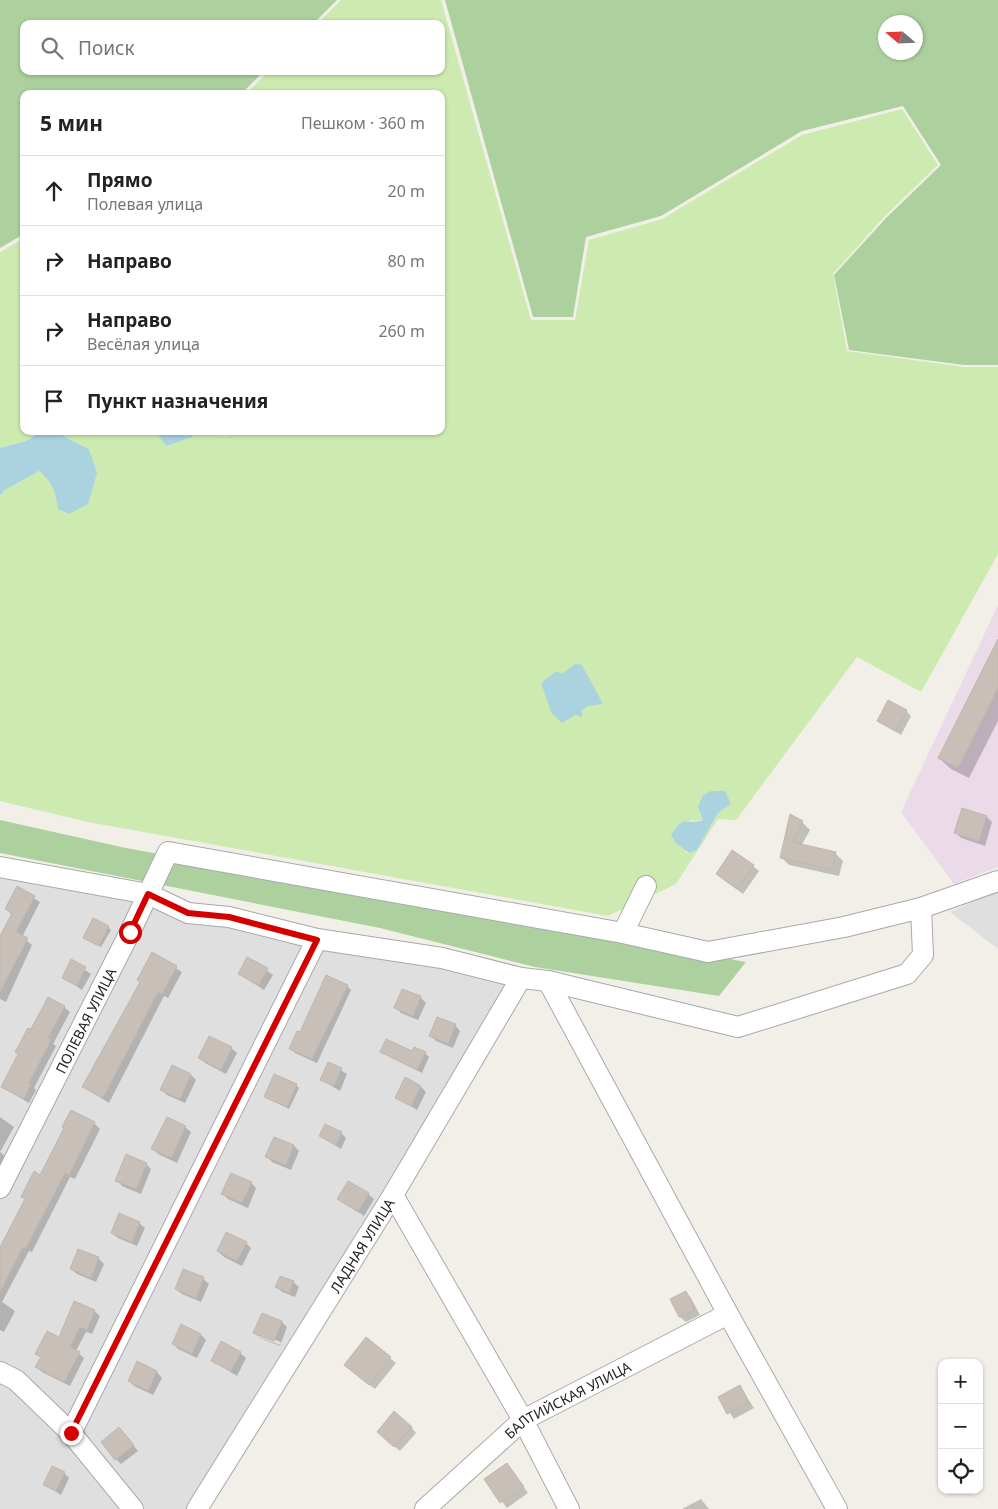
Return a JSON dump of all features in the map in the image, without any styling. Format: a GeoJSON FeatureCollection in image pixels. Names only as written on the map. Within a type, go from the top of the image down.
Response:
{"type":"FeatureCollection","features":[{"type":"Feature","properties":{"kind":"street","name":"ПОЛЕВАЯ УЛИЦА"},"geometry":{"type":"LineString","coordinates":[[0,1188],[168,852],[623,932]]}},
{"type":"Feature","properties":{"kind":"street"},"geometry":{"type":"LineString","coordinates":[[1,870],[148,894],[188,913],[229,917],[317,940],[442,958],[521,978],[548,981],[738,1028],[907,974],[922,955],[921,908]]}},
{"type":"Feature","properties":{"kind":"street"},"geometry":{"type":"LineString","coordinates":[[646,886],[623,932],[708,952],[844,927],[921,908],[998,881]]}},
{"type":"Feature","properties":{"kind":"street"},"geometry":{"type":"LineString","coordinates":[[71,1433],[317,940]]}},
{"type":"Feature","properties":{"kind":"street","name":"ЛАДНАЯ УЛИЦА"},"geometry":{"type":"LineString","coordinates":[[198,1509],[393,1195],[521,978]]}},
{"type":"Feature","properties":{"kind":"street"},"geometry":{"type":"LineString","coordinates":[[548,981],[728,1314],[837,1509]]}},
{"type":"Feature","properties":{"kind":"street"},"geometry":{"type":"LineString","coordinates":[[393,1195],[523,1420],[569,1509]]}},
{"type":"Feature","properties":{"kind":"street","name":"БАЛТИЙСКАЯ УЛИЦА"},"geometry":{"type":"LineString","coordinates":[[425,1509],[523,1420],[728,1314]]}},
{"type":"Feature","properties":{"kind":"street"},"geometry":{"type":"LineString","coordinates":[[8,1376],[71,1433],[133,1509]]}},
{"type":"Feature","properties":{"kind":"shaded area"},"geometry":{"type":"Polygon","coordinates":[[[998,605],[998,867],[954,884],[901,812],[998,605]]]}},
{"type":"Feature","properties":{"kind":"shaded area"},"geometry":{"type":"Polygon","coordinates":[[[0,867],[509,982],[190,1509],[0,1509],[0,867]]]}},
{"type":"Feature","properties":{"kind":"shaded area"},"geometry":{"type":"Polygon","coordinates":[[[998,890],[998,949],[950,912],[998,890]]]}},
{"type":"Feature","properties":{"kind":"green space"},"geometry":{"type":"Polygon","coordinates":[[[0,0],[337,0],[317,20],[20,20],[20,75],[260,75],[245,90],[20,90],[20,236],[0,248],[0,0]]]}},
{"type":"Feature","properties":{"kind":"green space"},"geometry":{"type":"Polygon","coordinates":[[[341,0],[441,0],[531,320],[575,320],[589,240],[662,219],[802,135],[902,109],[938,165],[884,217],[833,274],[847,351],[964,367],[998,367],[998,554],[921,692],[857,657],[736,820],[718,819],[676,884],[608,916],[88,822],[0,801],[0,496],[5,490],[39,471],[51,481],[57,496],[89,449],[63,435],[178,435],[192,437],[192,435],[445,435],[445,90],[250,90],[265,75],[445,75],[445,20],[321,20],[341,0]],[[731,804],[706,819],[690,820],[685,852],[689,853],[697,850],[718,813],[731,804]]]}},
{"type":"Feature","properties":{"kind":"green space"},"geometry":{"type":"Polygon","coordinates":[[[445,0],[998,0],[998,365],[964,365],[849,350],[834,275],[886,218],[941,165],[903,106],[802,131],[661,216],[586,237],[573,317],[533,317],[445,0]]]}},
{"type":"Feature","properties":{"kind":"green space"},"geometry":{"type":"Polygon","coordinates":[[[20,240],[20,435],[36,435],[26,441],[0,448],[0,252],[20,240]]]}},
{"type":"Feature","properties":{"kind":"green space"},"geometry":{"type":"Polygon","coordinates":[[[0,820],[126,848],[746,962],[719,996],[535,967],[380,928],[0,853],[0,820]]]}},
{"type":"Feature","properties":{"kind":"water"},"geometry":{"type":"Polygon","coordinates":[[[36,435],[63,435],[89,449],[97,473],[88,504],[69,514],[58,509],[53,487],[39,471],[5,490],[0,496],[0,448],[26,441],[36,435]]]}},
{"type":"Feature","properties":{"kind":"water"},"geometry":{"type":"Polygon","coordinates":[[[158,435],[192,435],[192,437],[166,446],[158,435]]]}},
{"type":"Feature","properties":{"kind":"water"},"geometry":{"type":"Polygon","coordinates":[[[575,664],[582,665],[603,704],[588,706],[582,710],[582,717],[575,715],[562,723],[551,712],[541,683],[555,672],[563,673],[575,664]]]}},
{"type":"Feature","properties":{"kind":"water"},"geometry":{"type":"Polygon","coordinates":[[[711,791],[725,791],[731,804],[718,813],[697,850],[689,853],[675,842],[671,835],[679,824],[683,822],[703,820],[698,807],[703,795],[711,791]]]}},
{"type":"Feature","properties":{"kind":"building"},"geometry":{"type":"Polygon","coordinates":[[[998,639],[998,688],[958,768],[938,758],[998,639]]]}},
{"type":"Feature","properties":{"kind":"building"},"geometry":{"type":"Polygon","coordinates":[[[888,700],[907,710],[895,731],[877,721],[888,700]]]}},
{"type":"Feature","properties":{"kind":"building"},"geometry":{"type":"Polygon","coordinates":[[[962,808],[987,816],[979,841],[954,833],[962,808]]]}},
{"type":"Feature","properties":{"kind":"building"},"geometry":{"type":"Polygon","coordinates":[[[790,814],[803,821],[792,842],[836,852],[832,869],[780,858],[790,814]]]}},
{"type":"Feature","properties":{"kind":"building"},"geometry":{"type":"Polygon","coordinates":[[[732,850],[754,865],[737,889],[716,874],[732,850]]]}},
{"type":"Feature","properties":{"kind":"building"},"geometry":{"type":"Polygon","coordinates":[[[17,886],[35,896],[16,932],[28,938],[0,992],[0,936],[12,913],[5,909],[17,886]]]}},
{"type":"Feature","properties":{"kind":"building"},"geometry":{"type":"Polygon","coordinates":[[[93,918],[109,926],[99,946],[83,938],[93,918]]]}},
{"type":"Feature","properties":{"kind":"building"},"geometry":{"type":"Polygon","coordinates":[[[152,952],[177,966],[162,994],[158,992],[103,1098],[82,1087],[140,982],[137,980],[152,952]]]}},
{"type":"Feature","properties":{"kind":"building"},"geometry":{"type":"Polygon","coordinates":[[[247,957],[268,968],[259,985],[238,974],[247,957]]]}},
{"type":"Feature","properties":{"kind":"building"},"geometry":{"type":"Polygon","coordinates":[[[71,959],[86,967],[77,986],[62,978],[71,959]]]}},
{"type":"Feature","properties":{"kind":"building"},"geometry":{"type":"Polygon","coordinates":[[[326,975],[348,985],[312,1059],[289,1049],[297,1031],[300,1032],[326,975]]]}},
{"type":"Feature","properties":{"kind":"building"},"geometry":{"type":"Polygon","coordinates":[[[402,989],[421,996],[413,1016],[394,1008],[402,989]]]}},
{"type":"Feature","properties":{"kind":"building"},"geometry":{"type":"Polygon","coordinates":[[[48,997],[65,1006],[48,1038],[51,1040],[29,1083],[31,1084],[24,1099],[1,1087],[18,1054],[15,1052],[28,1028],[31,1029],[48,997]]]}},
{"type":"Feature","properties":{"kind":"building"},"geometry":{"type":"Polygon","coordinates":[[[437,1017],[456,1024],[448,1044],[429,1036],[437,1017]]]}},
{"type":"Feature","properties":{"kind":"building"},"geometry":{"type":"Polygon","coordinates":[[[209,1036],[232,1047],[221,1070],[198,1058],[209,1036]]]}},
{"type":"Feature","properties":{"kind":"building"},"geometry":{"type":"Polygon","coordinates":[[[386,1039],[412,1051],[414,1047],[426,1052],[417,1070],[380,1052],[386,1039]]]}},
{"type":"Feature","properties":{"kind":"building"},"geometry":{"type":"Polygon","coordinates":[[[328,1062],[342,1068],[334,1086],[320,1080],[328,1062]]]}},
{"type":"Feature","properties":{"kind":"building"},"geometry":{"type":"Polygon","coordinates":[[[172,1065],[191,1074],[180,1099],[160,1090],[172,1065]]]}},
{"type":"Feature","properties":{"kind":"building"},"geometry":{"type":"Polygon","coordinates":[[[274,1074],[297,1084],[287,1107],[264,1097],[274,1074]]]}},
{"type":"Feature","properties":{"kind":"building"},"geometry":{"type":"Polygon","coordinates":[[[405,1077],[421,1086],[411,1106],[395,1098],[405,1077]]]}},
{"type":"Feature","properties":{"kind":"building"},"geometry":{"type":"Polygon","coordinates":[[[71,1110],[95,1122],[69,1175],[65,1173],[26,1248],[23,1247],[0,1292],[0,1247],[25,1199],[21,1197],[34,1171],[40,1175],[71,1110]]]}},
{"type":"Feature","properties":{"kind":"building"},"geometry":{"type":"Polygon","coordinates":[[[167,1117],[186,1126],[171,1158],[151,1149],[167,1117]]]}},
{"type":"Feature","properties":{"kind":"building"},"geometry":{"type":"Polygon","coordinates":[[[325,1124],[342,1132],[336,1145],[319,1136],[325,1124]]]}},
{"type":"Feature","properties":{"kind":"building"},"geometry":{"type":"Polygon","coordinates":[[[274,1137],[294,1145],[286,1165],[265,1157],[274,1137]]]}},
{"type":"Feature","properties":{"kind":"building"},"geometry":{"type":"Polygon","coordinates":[[[126,1154],[147,1163],[136,1189],[115,1181],[126,1154]]]}},
{"type":"Feature","properties":{"kind":"building"},"geometry":{"type":"Polygon","coordinates":[[[231,1173],[252,1182],[242,1203],[221,1194],[231,1173]]]}},
{"type":"Feature","properties":{"kind":"building"},"geometry":{"type":"Polygon","coordinates":[[[348,1181],[369,1193],[358,1212],[337,1199],[348,1181]]]}},
{"type":"Feature","properties":{"kind":"building"},"geometry":{"type":"Polygon","coordinates":[[[119,1213],[140,1222],[132,1242],[111,1233],[119,1213]]]}},
{"type":"Feature","properties":{"kind":"building"},"geometry":{"type":"Polygon","coordinates":[[[226,1232],[247,1242],[237,1261],[217,1251],[226,1232]]]}},
{"type":"Feature","properties":{"kind":"building"},"geometry":{"type":"Polygon","coordinates":[[[78,1249],[99,1257],[91,1278],[70,1269],[78,1249]]]}},
{"type":"Feature","properties":{"kind":"building"},"geometry":{"type":"Polygon","coordinates":[[[183,1269],[204,1277],[196,1298],[175,1289],[183,1269]]]}},
{"type":"Feature","properties":{"kind":"building"},"geometry":{"type":"Polygon","coordinates":[[[280,1276],[294,1281],[289,1293],[275,1287],[280,1276]]]}},
{"type":"Feature","properties":{"kind":"building"},"geometry":{"type":"Polygon","coordinates":[[[686,1291],[695,1310],[679,1317],[670,1299],[686,1291]]]}},
{"type":"Feature","properties":{"kind":"building"},"geometry":{"type":"Polygon","coordinates":[[[74,1301],[95,1310],[87,1330],[80,1327],[70,1347],[80,1352],[64,1382],[35,1367],[41,1357],[35,1354],[47,1331],[59,1337],[74,1301]]]}},
{"type":"Feature","properties":{"kind":"building"},"geometry":{"type":"Polygon","coordinates":[[[262,1313],[282,1321],[274,1341],[253,1333],[262,1313]]]}},
{"type":"Feature","properties":{"kind":"building"},"geometry":{"type":"Polygon","coordinates":[[[181,1324],[201,1334],[192,1354],[172,1344],[181,1324]]]}},
{"type":"Feature","properties":{"kind":"building"},"geometry":{"type":"Polygon","coordinates":[[[366,1337],[391,1357],[369,1385],[344,1365],[366,1337]]]}},
{"type":"Feature","properties":{"kind":"building"},"geometry":{"type":"Polygon","coordinates":[[[221,1341],[241,1352],[231,1371],[211,1361],[221,1341]]]}},
{"type":"Feature","properties":{"kind":"building"},"geometry":{"type":"Polygon","coordinates":[[[137,1361],[157,1371],[148,1391],[128,1381],[137,1361]]]}},
{"type":"Feature","properties":{"kind":"building"},"geometry":{"type":"Polygon","coordinates":[[[740,1385],[749,1402],[727,1414],[718,1397],[740,1385]]]}},
{"type":"Feature","properties":{"kind":"building"},"geometry":{"type":"Polygon","coordinates":[[[394,1411],[412,1427],[394,1447],[377,1432],[394,1411]]]}},
{"type":"Feature","properties":{"kind":"building"},"geometry":{"type":"Polygon","coordinates":[[[119,1427],[134,1445],[115,1460],[101,1442],[119,1427]]]}},
{"type":"Feature","properties":{"kind":"building"},"geometry":{"type":"Polygon","coordinates":[[[507,1463],[524,1487],[500,1503],[484,1479],[507,1463]]]}},
{"type":"Feature","properties":{"kind":"building"},"geometry":{"type":"Polygon","coordinates":[[[52,1466],[65,1472],[56,1491],[43,1485],[52,1466]]]}},
{"type":"Feature","properties":{"kind":"route"},"geometry":{"type":"LineString","coordinates":[[71,1433],[317,940],[229,917],[188,913],[148,894],[130,932]]}}]}
